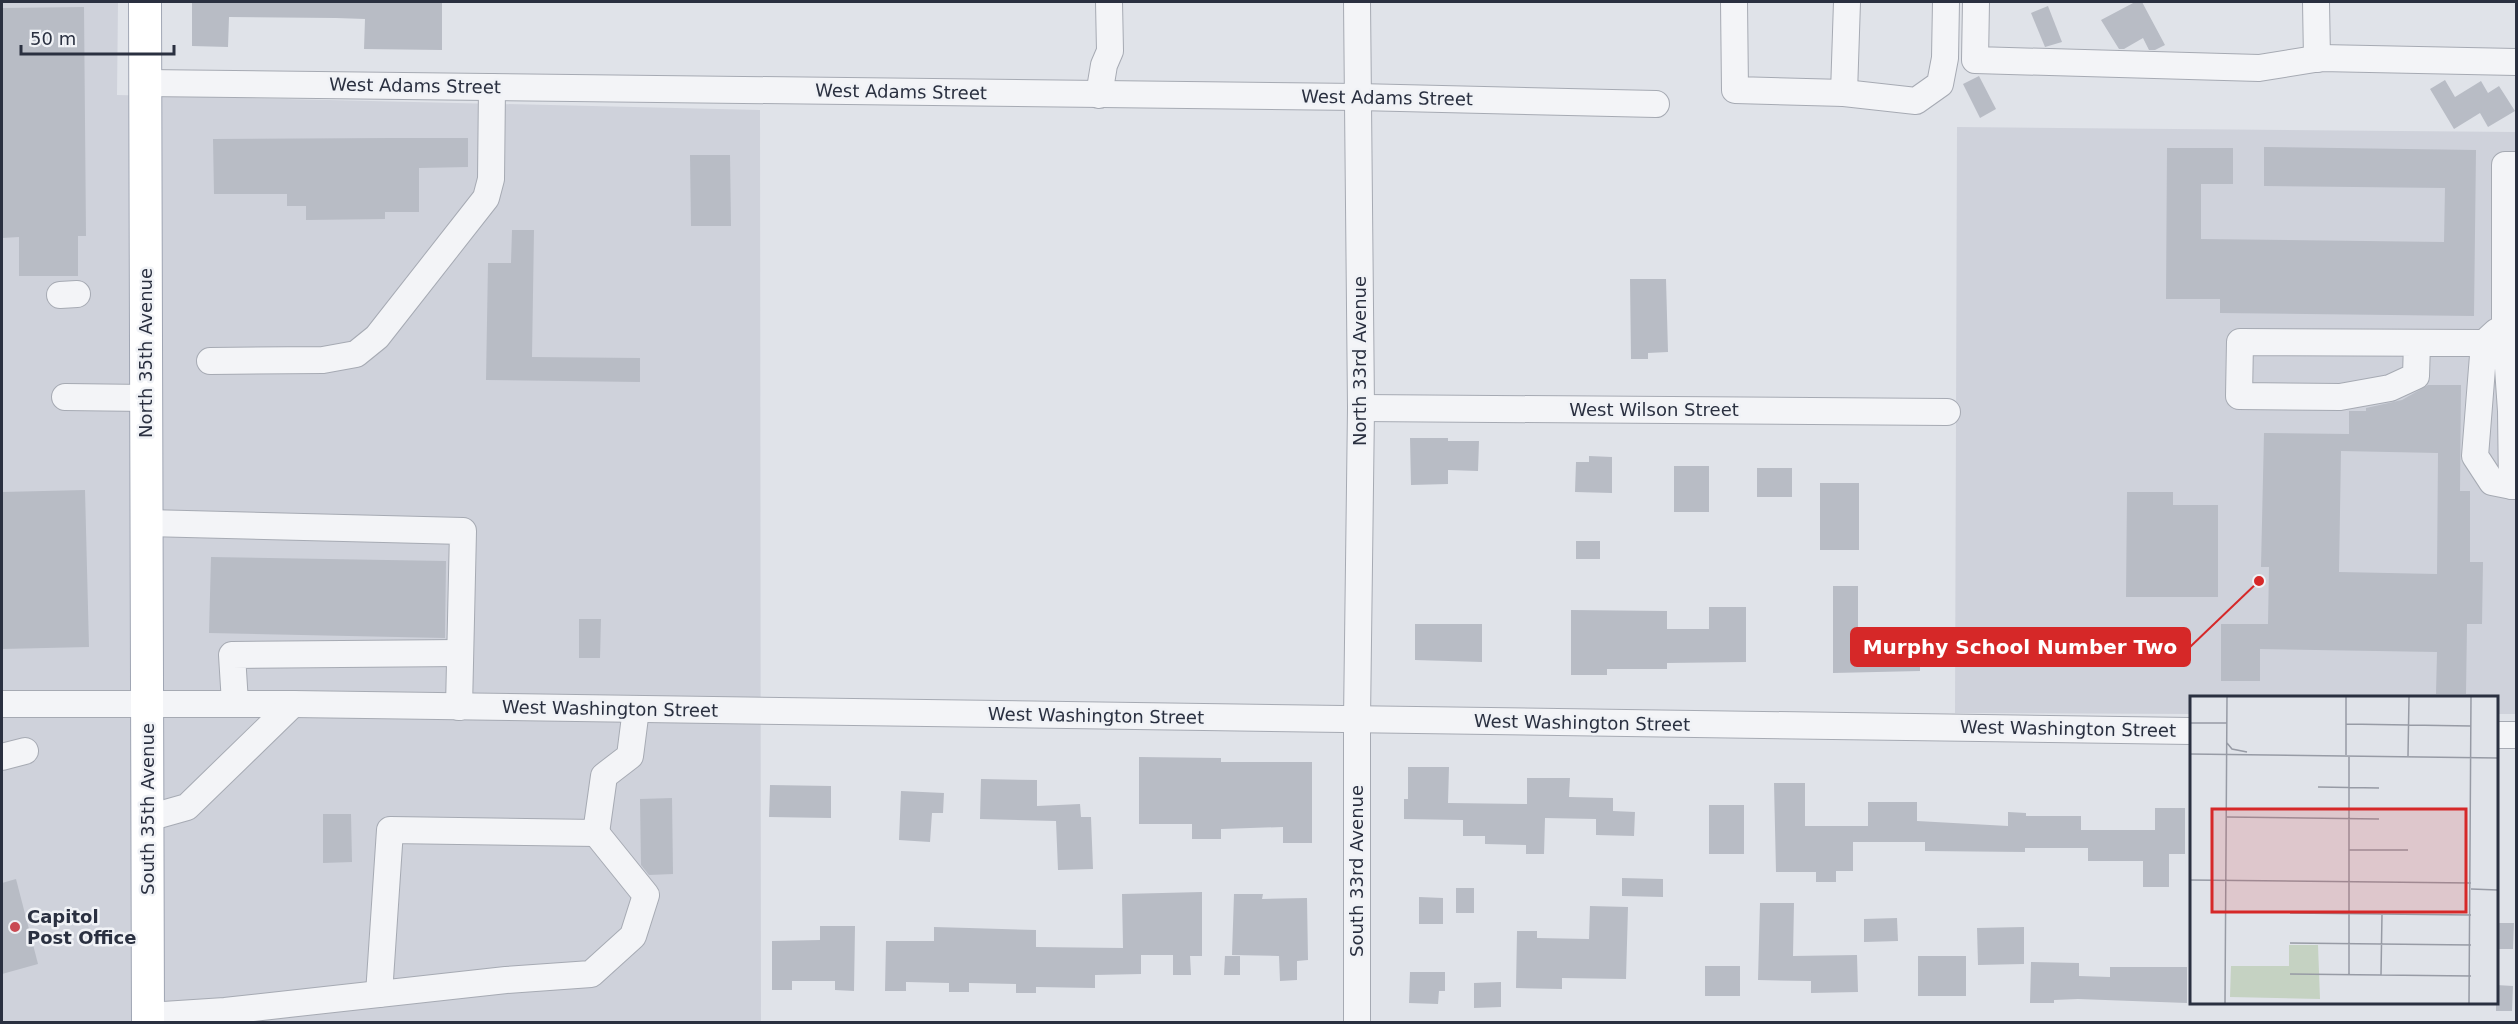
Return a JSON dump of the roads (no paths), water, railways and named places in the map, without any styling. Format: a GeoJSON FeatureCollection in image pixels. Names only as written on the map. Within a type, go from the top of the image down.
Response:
{"type":"FeatureCollection","features":[{"type":"Feature","properties":{"kind":"main road","name":"North 35th Avenue"},"geometry":{"type":"LineString","coordinates":[[145,2],[147,704]]}},
{"type":"Feature","properties":{"kind":"main road","name":"South 35th Avenue"},"geometry":{"type":"LineString","coordinates":[[147,704],[148,1019]]}},
{"type":"Feature","properties":{"kind":"street"},"geometry":{"type":"LineString","coordinates":[[1099,95],[1104,65],[1110,51],[1109,2]]}},
{"type":"Feature","properties":{"kind":"street","name":"North 33rd Avenue"},"geometry":{"type":"LineString","coordinates":[[1357,2],[1361,408],[1357,720]]}},
{"type":"Feature","properties":{"kind":"street"},"geometry":{"type":"LineString","coordinates":[[1734,2],[1735,90],[1844,93],[1916,101],[1940,84],[1945,58],[1946,2]]}},
{"type":"Feature","properties":{"kind":"street"},"geometry":{"type":"LineString","coordinates":[[1844,93],[1847,2]]}},
{"type":"Feature","properties":{"kind":"street"},"geometry":{"type":"LineString","coordinates":[[1976,2],[1975,60],[2259,68],[2317,59],[2517,62]]}},
{"type":"Feature","properties":{"kind":"street"},"geometry":{"type":"LineString","coordinates":[[2316,2],[2317,59]]}},
{"type":"Feature","properties":{"kind":"street","name":"West Adams Street"},"geometry":{"type":"LineString","coordinates":[[146,83],[1358,97],[1656,104]]}},
{"type":"Feature","properties":{"kind":"street"},"geometry":{"type":"LineString","coordinates":[[210,361],[324,360],[356,354],[377,337],[486,198],[491,178],[492,87]]}},
{"type":"Feature","properties":{"kind":"street"},"geometry":{"type":"LineString","coordinates":[[2484,343],[2475,456],[2492,482],[2514,486],[2505,324],[2505,165],[2517,165]]}},
{"type":"Feature","properties":{"kind":"street"},"geometry":{"type":"LineString","coordinates":[[2417,343],[2416,376],[2390,388],[2340,396],[2239,396],[2240,342],[2484,343],[2505,324]]}},
{"type":"Feature","properties":{"kind":"street"},"geometry":{"type":"LineString","coordinates":[[65,397],[146,398]]}},
{"type":"Feature","properties":{"kind":"street","name":"West Wilson Street"},"geometry":{"type":"LineString","coordinates":[[1361,408],[1947,412]]}},
{"type":"Feature","properties":{"kind":"street"},"geometry":{"type":"LineString","coordinates":[[147,523],[463,531],[459,707]]}},
{"type":"Feature","properties":{"kind":"street"},"geometry":{"type":"LineString","coordinates":[[235,703],[232,655],[460,653]]}},
{"type":"Feature","properties":{"kind":"street","name":"West Washington Street"},"geometry":{"type":"LineString","coordinates":[[2,704],[235,703],[2190,731]]}},
{"type":"Feature","properties":{"kind":"street"},"geometry":{"type":"LineString","coordinates":[[148,818],[187,807],[293,704]]}},
{"type":"Feature","properties":{"kind":"street"},"geometry":{"type":"LineString","coordinates":[[148,1019],[506,980],[591,974],[633,936],[646,895],[596,833],[604,776],[630,756],[636,709]]}},
{"type":"Feature","properties":{"kind":"street","name":"South 33rd Avenue"},"geometry":{"type":"LineString","coordinates":[[1357,720],[1357,1023]]}},
{"type":"Feature","properties":{"kind":"street"},"geometry":{"type":"LineString","coordinates":[[2497,735],[2517,735]]}},
{"type":"Feature","properties":{"kind":"street"},"geometry":{"type":"LineString","coordinates":[[379,994],[390,830],[596,833]]}},
{"type":"Feature","properties":{"kind":"place","name":"Murphy School Number Two"},"geometry":{"type":"Point","coordinates":[2259,581]}},
{"type":"Feature","properties":{"kind":"place","name":"Capitol Post Office"},"geometry":{"type":"Point","coordinates":[15,927]}}]}
